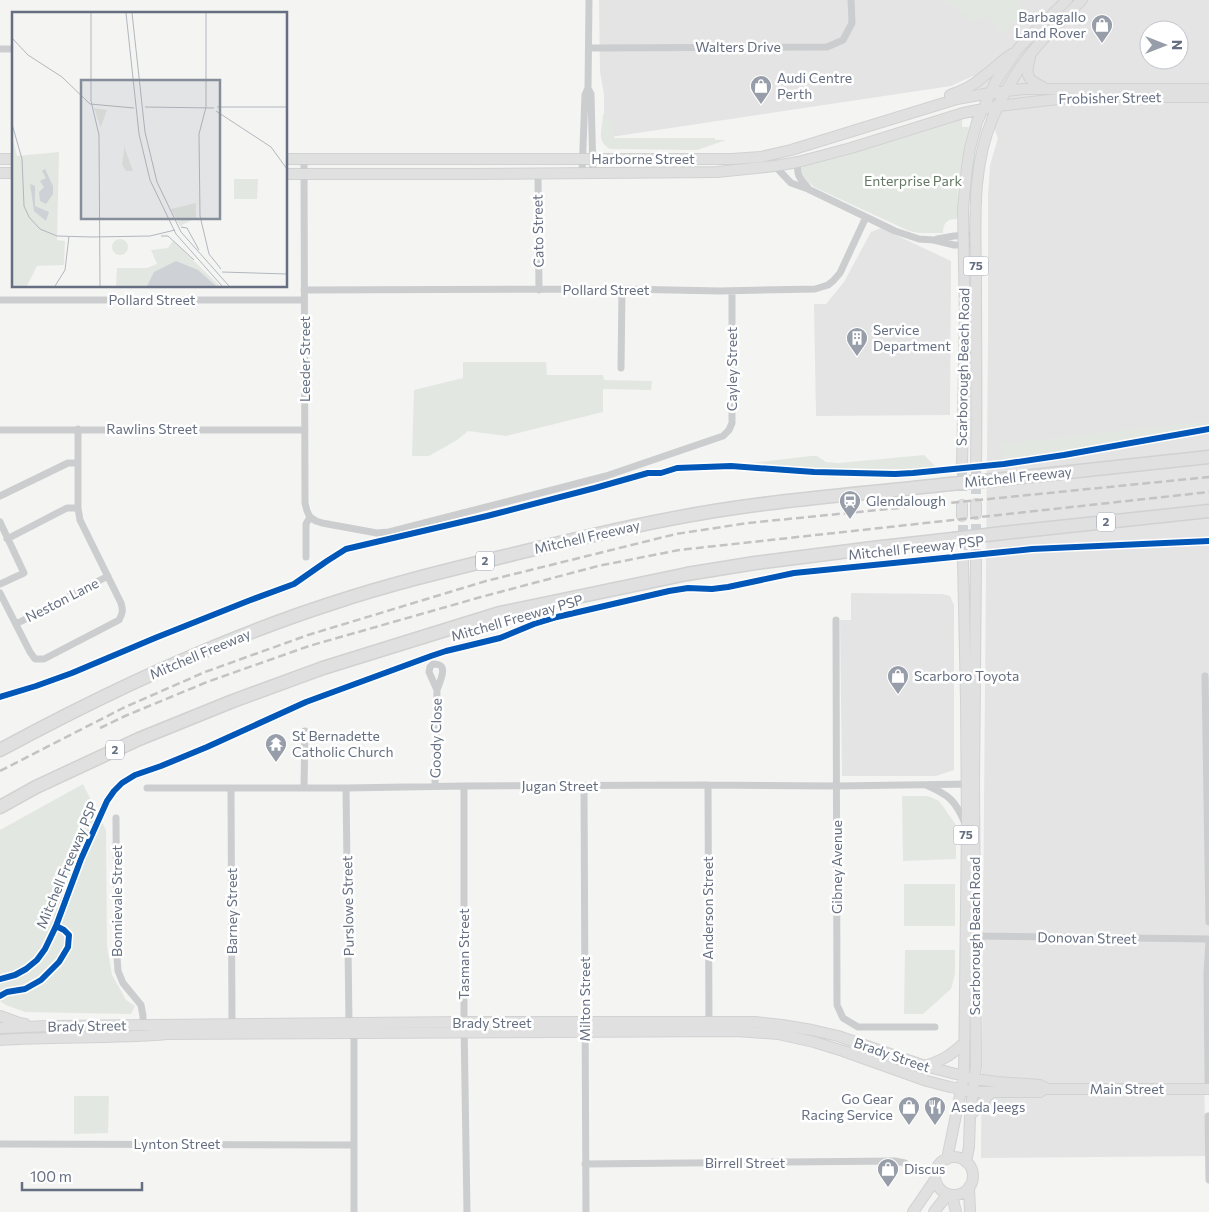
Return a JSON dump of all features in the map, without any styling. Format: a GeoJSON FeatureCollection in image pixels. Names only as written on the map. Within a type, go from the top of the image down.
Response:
{"type":"FeatureCollection","features":[{"type":"Feature","properties":{"kind":"highway","name":"Mitchell Freeway"},"geometry":{"type":"LineString","coordinates":[[0,750],[108,694],[277,622],[393,584],[604,532],[741,507],[812,498],[1209,457]]}},
{"type":"Feature","properties":{"kind":"highway","name":"2"},"geometry":{"type":"LineString","coordinates":[[0,807],[36,787],[139,739],[233,701],[323,668],[500,613],[687,574],[772,560],[1209,511]]}},
{"type":"Feature","properties":{"kind":"main road","name":"Scarborough Beach Road"},"geometry":{"type":"LineString","coordinates":[[962,466],[965,318],[963,208],[967,167],[976,126],[996,81],[1017,50],[1067,0]]}},
{"type":"Feature","properties":{"kind":"main road","name":"Scarborough Beach Road"},"geometry":{"type":"LineString","coordinates":[[976,465],[976,196],[979,170],[986,139],[998,106],[1031,53],[1082,0]]}},
{"type":"Feature","properties":{"kind":"main road"},"geometry":{"type":"LineString","coordinates":[[937,105],[946,97],[964,90],[984,77],[1017,50]]}},
{"type":"Feature","properties":{"kind":"main road"},"geometry":{"type":"LineString","coordinates":[[1031,53],[1028,66],[1029,77],[1033,82],[1046,89]]}},
{"type":"Feature","properties":{"kind":"main road","name":"Frobisher Street"},"geometry":{"type":"LineString","coordinates":[[990,93],[1046,89],[1209,89]]}},
{"type":"Feature","properties":{"kind":"main road","name":"Harborne Street"},"geometry":{"type":"LineString","coordinates":[[288,158],[732,159],[761,157],[791,150],[957,99],[990,93]]}},
{"type":"Feature","properties":{"kind":"main road","name":"Frobisher Street"},"geometry":{"type":"LineString","coordinates":[[982,109],[1084,97],[1209,98]]}},
{"type":"Feature","properties":{"kind":"main road","name":"Harborne Street"},"geometry":{"type":"LineString","coordinates":[[288,174],[717,172],[798,162],[851,148],[950,116],[982,109]]}},
{"type":"Feature","properties":{"kind":"main road"},"geometry":{"type":"LineString","coordinates":[[469,159],[470,174]]}},
{"type":"Feature","properties":{"kind":"main road","name":"Scarborough Beach Road"},"geometry":{"type":"LineString","coordinates":[[948,1158],[964,1076],[970,936],[970,784],[976,559]]}},
{"type":"Feature","properties":{"kind":"main road","name":"Scarborough Beach Road"},"geometry":{"type":"LineString","coordinates":[[963,560],[970,784],[967,825],[975,1079],[966,1162]]}},
{"type":"Feature","properties":{"kind":"main road"},"geometry":{"type":"LineString","coordinates":[[0,1016],[19,1023],[38,1025],[40,1027]]}},
{"type":"Feature","properties":{"kind":"main road","name":"Brady Street"},"geometry":{"type":"LineString","coordinates":[[0,1040],[143,1031],[709,1026],[755,1022],[782,1024],[838,1036],[925,1066],[975,1079]]}},
{"type":"Feature","properties":{"kind":"main road","name":"Brady Street"},"geometry":{"type":"LineString","coordinates":[[709,1026],[736,1031],[778,1034],[803,1039],[843,1050],[927,1081],[962,1090]]}},
{"type":"Feature","properties":{"kind":"main road","name":"Brady Street"},"geometry":{"type":"LineString","coordinates":[[0,1028],[40,1027],[143,1031]]}},
{"type":"Feature","properties":{"kind":"main road"},"geometry":{"type":"LineString","coordinates":[[925,1066],[944,1059],[954,1053],[964,1043]]}},
{"type":"Feature","properties":{"kind":"main road","name":"Main Street"},"geometry":{"type":"LineString","coordinates":[[975,1079],[1040,1085],[1046,1088],[1209,1088]]}},
{"type":"Feature","properties":{"kind":"main road","name":"Main Street"},"geometry":{"type":"LineString","coordinates":[[962,1090],[974,1092],[1040,1092],[1046,1088]]}},
{"type":"Feature","properties":{"kind":"main road"},"geometry":{"type":"LineString","coordinates":[[970,1115],[991,1092]]}},
{"type":"Feature","properties":{"kind":"main road"},"geometry":{"type":"LineString","coordinates":[[948,1158],[957,1158],[966,1162],[970,1168],[972,1181],[969,1187],[961,1193],[950,1194],[940,1189],[935,1180],[935,1173],[938,1167],[948,1158]]}},
{"type":"Feature","properties":{"kind":"main road"},"geometry":{"type":"LineString","coordinates":[[913,1212],[935,1180]]}},
{"type":"Feature","properties":{"kind":"main road"},"geometry":{"type":"LineString","coordinates":[[969,1187],[970,1212]]}},
{"type":"Feature","properties":{"kind":"main road"},"geometry":{"type":"LineString","coordinates":[[934,1212],[950,1194]]}},
{"type":"Feature","properties":{"kind":"main road"},"geometry":{"type":"LineString","coordinates":[[950,1194],[956,1212]]}},
{"type":"Feature","properties":{"kind":"street"},"geometry":{"type":"LineString","coordinates":[[582,173],[585,95],[588,88],[589,0]]}},
{"type":"Feature","properties":{"kind":"street","name":"Walters Drive"},"geometry":{"type":"LineString","coordinates":[[589,48],[827,47],[843,40],[852,23],[851,0]]}},
{"type":"Feature","properties":{"kind":"street"},"geometry":{"type":"LineString","coordinates":[[588,88],[592,94],[593,174]]}},
{"type":"Feature","properties":{"kind":"street","name":"Leeder Street"},"geometry":{"type":"LineString","coordinates":[[304,158],[305,503],[310,517],[306,524],[306,557]]}},
{"type":"Feature","properties":{"kind":"street"},"geometry":{"type":"LineString","coordinates":[[798,162],[796,171],[808,189]]}},
{"type":"Feature","properties":{"kind":"street"},"geometry":{"type":"LineString","coordinates":[[775,166],[791,183],[907,235],[918,239],[934,240],[954,245],[964,240],[975,240]]}},
{"type":"Feature","properties":{"kind":"street","name":"Cato Street"},"geometry":{"type":"LineString","coordinates":[[538,173],[539,290]]}},
{"type":"Feature","properties":{"kind":"street","name":"Pollard Street"},"geometry":{"type":"LineString","coordinates":[[304,290],[808,290],[828,285],[840,273],[866,216]]}},
{"type":"Feature","properties":{"kind":"street"},"geometry":{"type":"LineString","coordinates":[[621,368],[622,290]]}},
{"type":"Feature","properties":{"kind":"street","name":"Cayley Street"},"geometry":{"type":"LineString","coordinates":[[310,517],[322,523],[377,532],[389,532],[606,476],[722,436],[729,430],[732,423],[732,291]]}},
{"type":"Feature","properties":{"kind":"street","name":"Pollard Street"},"geometry":{"type":"LineString","coordinates":[[0,300],[304,300]]}},
{"type":"Feature","properties":{"kind":"street"},"geometry":{"type":"LineString","coordinates":[[0,593],[35,659],[44,659],[118,620],[122,614],[121,602],[80,520],[78,508],[78,429]]}},
{"type":"Feature","properties":{"kind":"street","name":"Rawlins Street"},"geometry":{"type":"LineString","coordinates":[[0,430],[305,430]]}},
{"type":"Feature","properties":{"kind":"street"},"geometry":{"type":"LineString","coordinates":[[0,496],[68,463],[78,463]]}},
{"type":"Feature","properties":{"kind":"street"},"geometry":{"type":"LineString","coordinates":[[7,539],[67,508],[78,508]]}},
{"type":"Feature","properties":{"kind":"street"},"geometry":{"type":"LineString","coordinates":[[0,522],[24,572],[0,584]]}},
{"type":"Feature","properties":{"kind":"street","name":"Neston Lane"},"geometry":{"type":"LineString","coordinates":[[16,624],[108,576]]}},
{"type":"Feature","properties":{"kind":"street","name":"Gibney Avenue"},"geometry":{"type":"LineString","coordinates":[[836,620],[837,1005],[843,1018],[858,1027],[935,1027]]}},
{"type":"Feature","properties":{"kind":"street"},"geometry":{"type":"LineString","coordinates":[[1205,676],[1208,753],[1209,922]]}},
{"type":"Feature","properties":{"kind":"street","name":"Goody Close"},"geometry":{"type":"LineString","coordinates":[[435,786],[437,690]]}},
{"type":"Feature","properties":{"kind":"street"},"geometry":{"type":"LineString","coordinates":[[304,787],[305,731]]}},
{"type":"Feature","properties":{"kind":"street"},"geometry":{"type":"LineString","coordinates":[[924,784],[951,799],[967,825]]}},
{"type":"Feature","properties":{"kind":"street","name":"Jugan Street"},"geometry":{"type":"LineString","coordinates":[[146,788],[970,784]]}},
{"type":"Feature","properties":{"kind":"street","name":"Anderson Street"},"geometry":{"type":"LineString","coordinates":[[708,785],[709,1026]]}},
{"type":"Feature","properties":{"kind":"street","name":"Tasman Street"},"geometry":{"type":"LineString","coordinates":[[464,786],[467,1212]]}},
{"type":"Feature","properties":{"kind":"street","name":"Milton Street"},"geometry":{"type":"LineString","coordinates":[[584,786],[586,1212]]}},
{"type":"Feature","properties":{"kind":"street","name":"Barney Street"},"geometry":{"type":"LineString","coordinates":[[231,788],[232,1029]]}},
{"type":"Feature","properties":{"kind":"street","name":"Purslowe Street"},"geometry":{"type":"LineString","coordinates":[[346,788],[354,1212]]}},
{"type":"Feature","properties":{"kind":"street","name":"Bonnievale Street"},"geometry":{"type":"LineString","coordinates":[[116,818],[116,957],[118,971],[123,983],[141,1005],[143,1031]]}},
{"type":"Feature","properties":{"kind":"street","name":"Donovan Street"},"geometry":{"type":"LineString","coordinates":[[970,936],[1209,941]]}},
{"type":"Feature","properties":{"kind":"street"},"geometry":{"type":"LineString","coordinates":[[1209,941],[1207,973],[1209,1088]]}},
{"type":"Feature","properties":{"kind":"street"},"geometry":{"type":"LineString","coordinates":[[1208,1116],[1209,1180]]}},
{"type":"Feature","properties":{"kind":"street","name":"Lynton Street"},"geometry":{"type":"LineString","coordinates":[[0,1144],[354,1145]]}},
{"type":"Feature","properties":{"kind":"street","name":"Birrell Street"},"geometry":{"type":"LineString","coordinates":[[585,1164],[895,1161],[905,1163]]}},
{"type":"Feature","properties":{"kind":"shaded area"},"geometry":{"type":"Polygon","coordinates":[[[599,0],[1209,0],[1209,1016],[1204,1016],[1205,1156],[981,1158],[988,196],[990,165],[998,138],[973,76],[951,86],[604,138],[604,94],[600,72],[599,0]]]}},
{"type":"Feature","properties":{"kind":"shaded area"},"geometry":{"type":"Polygon","coordinates":[[[881,228],[951,261],[950,415],[816,416],[814,304],[826,304],[844,282],[871,232],[881,228]]]}},
{"type":"Feature","properties":{"kind":"shaded area","name":"Scarboro Toyota"},"geometry":{"type":"Polygon","coordinates":[[[851,593],[942,594],[950,596],[954,605],[954,770],[936,776],[842,776],[840,620],[851,620],[851,593]]]}},
{"type":"Feature","properties":{"kind":"green space"},"geometry":{"type":"Polygon","coordinates":[[[945,0],[1018,0],[1025,10],[1002,36],[990,18],[983,16],[975,22],[945,0]]]}},
{"type":"Feature","properties":{"kind":"green space"},"geometry":{"type":"Polygon","coordinates":[[[603,114],[613,127],[614,138],[715,138],[715,140],[726,140],[697,150],[610,149],[605,146],[601,138],[603,114]]]}},
{"type":"Feature","properties":{"kind":"green space","name":"Enterprise Park"},"geometry":{"type":"Polygon","coordinates":[[[962,119],[962,127],[969,127],[958,187],[957,219],[946,222],[943,233],[909,231],[814,187],[801,174],[801,168],[804,166],[962,119]]]}},
{"type":"Feature","properties":{"kind":"green space"},"geometry":{"type":"Polygon","coordinates":[[[463,362],[546,362],[547,375],[603,375],[604,380],[652,381],[651,390],[603,389],[603,412],[506,436],[468,431],[457,440],[429,456],[412,456],[414,390],[463,378],[463,362]]]}},
{"type":"Feature","properties":{"kind":"green space"},"geometry":{"type":"Polygon","coordinates":[[[1209,421],[1209,426],[1004,462],[1002,444],[1209,421]]]}},
{"type":"Feature","properties":{"kind":"green space"},"geometry":{"type":"Polygon","coordinates":[[[924,455],[936,469],[815,470],[735,465],[811,456],[817,456],[826,462],[839,463],[924,455]]]}},
{"type":"Feature","properties":{"kind":"green space"},"geometry":{"type":"Polygon","coordinates":[[[83,784],[106,830],[107,946],[112,975],[126,1000],[135,1006],[131,1014],[25,1012],[0,1001],[0,830],[83,784]]]}},
{"type":"Feature","properties":{"kind":"green space"},"geometry":{"type":"Polygon","coordinates":[[[902,796],[928,796],[939,801],[956,825],[956,859],[903,861],[902,796]]]}},
{"type":"Feature","properties":{"kind":"green space"},"geometry":{"type":"Polygon","coordinates":[[[904,884],[955,884],[955,926],[904,926],[904,884]]]}},
{"type":"Feature","properties":{"kind":"green space"},"geometry":{"type":"Polygon","coordinates":[[[905,950],[955,950],[955,974],[951,989],[923,1014],[904,1014],[905,950]]]}},
{"type":"Feature","properties":{"kind":"green space"},"geometry":{"type":"Polygon","coordinates":[[[74,1096],[109,1096],[108,1133],[74,1134],[74,1096]]]}},
{"type":"Feature","properties":{"kind":"tunnel"},"geometry":{"type":"LineString","coordinates":[[976,465],[976,494]]}},
{"type":"Feature","properties":{"kind":"tunnel"},"geometry":{"type":"LineString","coordinates":[[962,466],[962,495]]}},
{"type":"Feature","properties":{"kind":"tunnel"},"geometry":{"type":"LineString","coordinates":[[976,524],[976,559]]}},
{"type":"Feature","properties":{"kind":"tunnel"},"geometry":{"type":"LineString","coordinates":[[963,525],[963,560]]}},
{"type":"Feature","properties":{"kind":"railway"},"geometry":{"type":"LineString","coordinates":[[0,771],[123,708],[205,672],[308,635],[486,581],[676,534],[748,523],[1209,477]]}},
{"type":"Feature","properties":{"kind":"railway"},"geometry":{"type":"LineString","coordinates":[[100,728],[207,682],[309,646],[598,566],[679,550],[1209,492]]}},
{"type":"Feature","properties":{"kind":"cycle path"},"geometry":{"type":"LineString","coordinates":[[0,697],[72,673],[155,638],[294,584],[346,549],[487,516],[648,473],[661,473],[677,468],[731,466],[814,472],[913,473],[1004,464],[1209,429]]}},
{"type":"Feature","properties":{"kind":"cycle path","name":"Mitchell Freeway PSP"},"geometry":{"type":"LineString","coordinates":[[0,979],[15,975],[26,969],[37,960],[45,949],[56,926],[81,859],[107,801],[122,783],[135,775],[207,747],[306,702],[431,656],[500,638],[557,617],[688,588],[712,589],[794,573],[1032,549],[1209,541]]}},
{"type":"Feature","properties":{"kind":"cycle path","name":"Mitchell Freeway PSP"},"geometry":{"type":"LineString","coordinates":[[0,996],[7,992],[25,989],[41,980],[59,962],[68,947],[69,935],[56,926]]}},
{"type":"Feature","properties":{"kind":"place","name":"Barbagallo Land Rover"},"geometry":{"type":"Point","coordinates":[1102,44]}},
{"type":"Feature","properties":{"kind":"place","name":"Audi Centre Perth"},"geometry":{"type":"Point","coordinates":[761,105]}},
{"type":"Feature","properties":{"kind":"place","name":"Service Department"},"geometry":{"type":"Point","coordinates":[857,357]}},
{"type":"Feature","properties":{"kind":"place","name":"Glendalough"},"geometry":{"type":"Point","coordinates":[850,520]}},
{"type":"Feature","properties":{"kind":"place","name":"Scarboro Toyota"},"geometry":{"type":"Point","coordinates":[898,695]}},
{"type":"Feature","properties":{"kind":"place","name":"St Bernadette Catholic Church"},"geometry":{"type":"Point","coordinates":[276,763]}},
{"type":"Feature","properties":{"kind":"place","name":"Go Gear Racing Service"},"geometry":{"type":"Point","coordinates":[909,1126]}},
{"type":"Feature","properties":{"kind":"place","name":"Aseda Jeegs"},"geometry":{"type":"Point","coordinates":[935,1126]}},
{"type":"Feature","properties":{"kind":"place","name":"Discus"},"geometry":{"type":"Point","coordinates":[888,1188]}}]}
